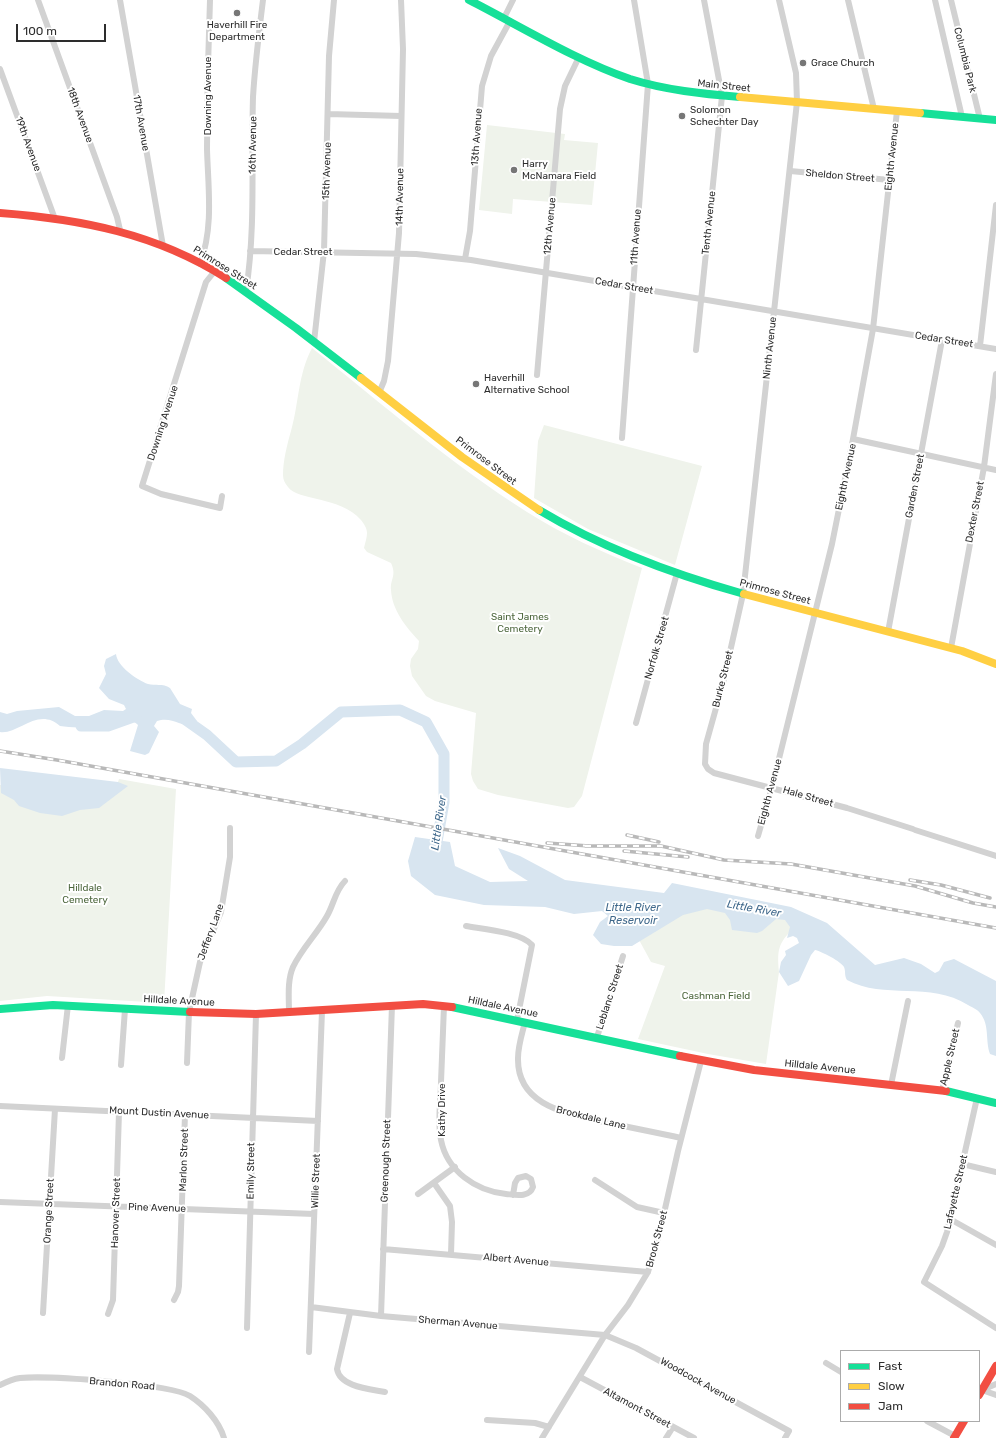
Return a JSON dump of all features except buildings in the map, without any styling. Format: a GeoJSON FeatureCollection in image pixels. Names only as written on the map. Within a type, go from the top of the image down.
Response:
{"type":"FeatureCollection","features":[{"type":"Feature","properties":{"kind":"main road","name":"Main Street"},"geometry":{"type":"LineString","coordinates":[[469,0],[578,57],[615,74],[648,84],[722,96],[996,120]]}},
{"type":"Feature","properties":{"kind":"main road","name":"Primrose Street"},"geometry":{"type":"LineString","coordinates":[[0,213],[55,219],[120,230],[163,246],[200,264],[246,291],[474,466],[527,503],[583,535],[641,560],[743,594],[952,648],[996,664]]}},
{"type":"Feature","properties":{"kind":"main road","name":"Hilldale Avenue"},"geometry":{"type":"LineString","coordinates":[[0,1009],[32,1005],[68,1005],[125,1009],[256,1014],[322,1011],[392,1005],[444,1006],[597,1037],[701,1061],[775,1073],[942,1091],[996,1103]]}},
{"type":"Feature","properties":{"kind":"main road"},"geometry":{"type":"LineString","coordinates":[[980,1391],[996,1366]]}},
{"type":"Feature","properties":{"kind":"main road"},"geometry":{"type":"LineString","coordinates":[[954,1437],[963,1422]]}},
{"type":"Feature","properties":{"kind":"street","name":"18th Avenue"},"geometry":{"type":"LineString","coordinates":[[38,0],[117,217],[120,230]]}},
{"type":"Feature","properties":{"kind":"street","name":"17th Avenue"},"geometry":{"type":"LineString","coordinates":[[120,0],[163,246]]}},
{"type":"Feature","properties":{"kind":"street","name":"Downing Avenue"},"geometry":{"type":"LineString","coordinates":[[200,264],[207,246],[209,215],[207,100],[210,0]]}},
{"type":"Feature","properties":{"kind":"street","name":"16th Avenue"},"geometry":{"type":"LineString","coordinates":[[246,291],[250,251],[253,97],[256,49],[263,0]]}},
{"type":"Feature","properties":{"kind":"street","name":"15th Avenue"},"geometry":{"type":"LineString","coordinates":[[314,342],[324,253],[330,56],[334,0]]}},
{"type":"Feature","properties":{"kind":"street","name":"14th Avenue"},"geometry":{"type":"LineString","coordinates":[[379,392],[384,381],[388,361],[398,253],[402,0]]}},
{"type":"Feature","properties":{"kind":"street","name":"13th Avenue"},"geometry":{"type":"LineString","coordinates":[[465,259],[470,231],[482,86],[491,56],[507,19],[513,0]]}},
{"type":"Feature","properties":{"kind":"street","name":"11th Avenue"},"geometry":{"type":"LineString","coordinates":[[622,438],[648,84],[634,0]]}},
{"type":"Feature","properties":{"kind":"street","name":"Tenth Avenue"},"geometry":{"type":"LineString","coordinates":[[696,350],[722,96],[704,0]]}},
{"type":"Feature","properties":{"kind":"street","name":"Ninth Avenue"},"geometry":{"type":"LineString","coordinates":[[743,594],[797,102],[796,73],[779,0]]}},
{"type":"Feature","properties":{"kind":"street"},"geometry":{"type":"LineString","coordinates":[[848,0],[874,109]]}},
{"type":"Feature","properties":{"kind":"street","name":"Columbia Park"},"geometry":{"type":"LineString","coordinates":[[935,0],[962,117]]}},
{"type":"Feature","properties":{"kind":"street","name":"Columbia Park"},"geometry":{"type":"LineString","coordinates":[[951,0],[980,119]]}},
{"type":"Feature","properties":{"kind":"street","name":"12th Avenue"},"geometry":{"type":"LineString","coordinates":[[537,374],[560,109],[565,86],[578,57]]}},
{"type":"Feature","properties":{"kind":"street","name":"19th Avenue"},"geometry":{"type":"LineString","coordinates":[[0,69],[55,219]]}},
{"type":"Feature","properties":{"kind":"street","name":"Eighth Avenue"},"geometry":{"type":"LineString","coordinates":[[758,836],[772,787],[832,544],[853,439],[873,329],[897,111]]}},
{"type":"Feature","properties":{"kind":"street"},"geometry":{"type":"LineString","coordinates":[[328,114],[401,116]]}},
{"type":"Feature","properties":{"kind":"street","name":"Sheldon Street"},"geometry":{"type":"LineString","coordinates":[[790,172],[890,180]]}},
{"type":"Feature","properties":{"kind":"street"},"geometry":{"type":"LineString","coordinates":[[980,346],[996,204]]}},
{"type":"Feature","properties":{"kind":"street","name":"Cedar Street"},"geometry":{"type":"LineString","coordinates":[[250,251],[398,253],[465,259],[996,349]]}},
{"type":"Feature","properties":{"kind":"street","name":"Downing Avenue"},"geometry":{"type":"LineString","coordinates":[[214,272],[206,282],[142,486],[161,494],[220,508],[222,496]]}},
{"type":"Feature","properties":{"kind":"street","name":"Garden Street"},"geometry":{"type":"LineString","coordinates":[[888,632],[942,340]]}},
{"type":"Feature","properties":{"kind":"street","name":"Dexter Street"},"geometry":{"type":"LineString","coordinates":[[952,648],[984,467],[996,374]]}},
{"type":"Feature","properties":{"kind":"street"},"geometry":{"type":"LineString","coordinates":[[853,439],[996,470]]}},
{"type":"Feature","properties":{"kind":"street","name":"Norfolk Street"},"geometry":{"type":"LineString","coordinates":[[636,723],[677,573]]}},
{"type":"Feature","properties":{"kind":"street","name":"Burke Street"},"geometry":{"type":"LineString","coordinates":[[705,764],[706,744],[723,683],[743,594]]}},
{"type":"Feature","properties":{"kind":"street","name":"Hale Street"},"geometry":{"type":"LineString","coordinates":[[705,764],[708,769],[714,772],[772,787],[996,856]]}},
{"type":"Feature","properties":{"kind":"street","name":"Jeffery Lane"},"geometry":{"type":"LineString","coordinates":[[189,1012],[200,962],[220,912],[230,857],[230,828]]}},
{"type":"Feature","properties":{"kind":"street"},"geometry":{"type":"LineString","coordinates":[[289,1013],[289,986],[293,968],[302,952],[316,936],[328,915],[338,889],[345,881]]}},
{"type":"Feature","properties":{"kind":"street","name":"Brookdale Lane"},"geometry":{"type":"LineString","coordinates":[[466,926],[502,933],[528,941],[532,945],[521,1021],[518,1065],[527,1087],[540,1101],[563,1113],[681,1138]]}},
{"type":"Feature","properties":{"kind":"street","name":"Leblanc Street"},"geometry":{"type":"LineString","coordinates":[[597,1037],[623,956]]}},
{"type":"Feature","properties":{"kind":"street"},"geometry":{"type":"LineString","coordinates":[[891,1085],[908,1001]]}},
{"type":"Feature","properties":{"kind":"street"},"geometry":{"type":"LineString","coordinates":[[62,1058],[68,1005]]}},
{"type":"Feature","properties":{"kind":"street","name":"Greenough Street"},"geometry":{"type":"LineString","coordinates":[[381,1316],[392,1005]]}},
{"type":"Feature","properties":{"kind":"street","name":"Kathy Drive"},"geometry":{"type":"LineString","coordinates":[[444,1006],[440,1132],[444,1148],[455,1167],[468,1180],[478,1187],[490,1192],[513,1195]]}},
{"type":"Feature","properties":{"kind":"street"},"geometry":{"type":"LineString","coordinates":[[121,1065],[125,1009]]}},
{"type":"Feature","properties":{"kind":"street","name":"Willie Street"},"geometry":{"type":"LineString","coordinates":[[309,1352],[322,1011]]}},
{"type":"Feature","properties":{"kind":"street"},"geometry":{"type":"LineString","coordinates":[[187,1063],[189,1012]]}},
{"type":"Feature","properties":{"kind":"street","name":"Emily Street"},"geometry":{"type":"LineString","coordinates":[[247,1328],[256,1014]]}},
{"type":"Feature","properties":{"kind":"street","name":"Apple Street"},"geometry":{"type":"LineString","coordinates":[[942,1091],[958,1023]]}},
{"type":"Feature","properties":{"kind":"street","name":"Brook Street"},"geometry":{"type":"LineString","coordinates":[[542,1438],[605,1335],[628,1305],[648,1272],[701,1061]]}},
{"type":"Feature","properties":{"kind":"street","name":"Lafayette Street"},"geometry":{"type":"LineString","coordinates":[[977,1098],[950,1219],[942,1246],[924,1282],[996,1328]]}},
{"type":"Feature","properties":{"kind":"street","name":"Mount Dustin Avenue"},"geometry":{"type":"LineString","coordinates":[[0,1106],[318,1121]]}},
{"type":"Feature","properties":{"kind":"street","name":"Orange Street"},"geometry":{"type":"LineString","coordinates":[[43,1313],[55,1109]]}},
{"type":"Feature","properties":{"kind":"street","name":"Hanover Street"},"geometry":{"type":"LineString","coordinates":[[108,1314],[113,1300],[119,1112]]}},
{"type":"Feature","properties":{"kind":"street","name":"Marlon Street"},"geometry":{"type":"LineString","coordinates":[[174,1300],[179,1286],[185,1115]]}},
{"type":"Feature","properties":{"kind":"street"},"geometry":{"type":"LineString","coordinates":[[962,1164],[996,1172]]}},
{"type":"Feature","properties":{"kind":"street"},"geometry":{"type":"LineString","coordinates":[[418,1194],[455,1167]]}},
{"type":"Feature","properties":{"kind":"street"},"geometry":{"type":"LineString","coordinates":[[595,1180],[637,1207],[664,1213]]}},
{"type":"Feature","properties":{"kind":"street"},"geometry":{"type":"LineString","coordinates":[[434,1183],[450,1206],[452,1222],[450,1254]]}},
{"type":"Feature","properties":{"kind":"street","name":"Pine Avenue"},"geometry":{"type":"LineString","coordinates":[[0,1202],[314,1214]]}},
{"type":"Feature","properties":{"kind":"street"},"geometry":{"type":"LineString","coordinates":[[950,1219],[995,1242]]}},
{"type":"Feature","properties":{"kind":"street","name":"Albert Avenue"},"geometry":{"type":"LineString","coordinates":[[383,1248],[648,1272]]}},
{"type":"Feature","properties":{"kind":"street","name":"Sherman Avenue"},"geometry":{"type":"LineString","coordinates":[[311,1307],[381,1316],[605,1335]]}},
{"type":"Feature","properties":{"kind":"street"},"geometry":{"type":"LineString","coordinates":[[350,1313],[337,1370],[338,1375],[341,1379],[352,1384],[385,1392]]}},
{"type":"Feature","properties":{"kind":"street","name":"Woodcock Avenue"},"geometry":{"type":"LineString","coordinates":[[605,1335],[636,1348],[789,1431],[785,1438]]}},
{"type":"Feature","properties":{"kind":"street"},"geometry":{"type":"LineString","coordinates":[[826,1363],[840,1371]]}},
{"type":"Feature","properties":{"kind":"street","name":"Altamont Street"},"geometry":{"type":"LineString","coordinates":[[580,1377],[694,1438]]}},
{"type":"Feature","properties":{"kind":"street","name":"Brandon Road"},"geometry":{"type":"LineString","coordinates":[[0,1385],[19,1378],[45,1378],[152,1386],[178,1391],[189,1396],[213,1416],[224,1438]]}},
{"type":"Feature","properties":{"kind":"street"},"geometry":{"type":"LineString","coordinates":[[980,1391],[996,1384]]}},
{"type":"Feature","properties":{"kind":"street"},"geometry":{"type":"LineString","coordinates":[[980,1391],[996,1394]]}},
{"type":"Feature","properties":{"kind":"street"},"geometry":{"type":"LineString","coordinates":[[487,1420],[535,1423],[549,1427]]}},
{"type":"Feature","properties":{"kind":"street"},"geometry":{"type":"LineString","coordinates":[[929,1422],[954,1437]]}},
{"type":"Feature","properties":{"kind":"street"},"geometry":{"type":"LineString","coordinates":[[666,1438],[673,1427]]}},
{"type":"Feature","properties":{"kind":"green space"},"geometry":{"type":"Polygon","coordinates":[[[487,125],[565,134],[564,140],[598,143],[592,205],[513,199],[512,214],[479,210],[487,125]]]}},
{"type":"Feature","properties":{"kind":"green space","name":"Saint James Cemetery"},"geometry":{"type":"Polygon","coordinates":[[[312,348],[444,454],[527,512],[569,536],[642,568],[582,796],[574,807],[568,808],[498,795],[478,789],[471,774],[476,713],[435,701],[426,696],[412,676],[410,666],[411,659],[418,649],[419,641],[400,618],[394,604],[391,590],[393,567],[391,563],[367,552],[364,548],[367,535],[366,528],[361,520],[352,512],[331,503],[301,495],[293,491],[285,483],[283,478],[284,464],[294,420],[301,378],[307,358],[312,348]]]}},
{"type":"Feature","properties":{"kind":"green space"},"geometry":{"type":"Polygon","coordinates":[[[544,425],[702,466],[675,565],[588,529],[534,498],[538,441],[544,425]]]}},
{"type":"Feature","properties":{"kind":"green space","name":"Hilldale Cemetery"},"geometry":{"type":"Polygon","coordinates":[[[119,779],[176,789],[164,1003],[47,996],[0,1001],[0,785],[116,788],[119,779]]]}},
{"type":"Feature","properties":{"kind":"green space","name":"Cashman Field"},"geometry":{"type":"Polygon","coordinates":[[[704,907],[774,916],[790,920],[794,928],[785,938],[780,947],[778,958],[779,972],[766,1064],[708,1054],[638,1039],[665,966],[651,962],[638,938],[655,924],[704,907]]]}},
{"type":"Feature","properties":{"kind":"water"},"geometry":{"type":"Polygon","coordinates":[[[116,654],[117,659],[124,668],[138,679],[148,684],[170,688],[180,704],[192,709],[191,713],[197,721],[195,726],[167,720],[157,721],[154,726],[159,732],[149,753],[145,755],[130,751],[138,725],[127,720],[76,727],[60,726],[52,721],[44,719],[36,720],[14,730],[0,732],[0,712],[7,714],[17,711],[59,707],[75,716],[89,716],[104,710],[123,711],[126,709],[124,705],[109,699],[99,688],[106,674],[104,666],[106,659],[116,654]]]}},
{"type":"Feature","properties":{"kind":"water"},"geometry":{"type":"Polygon","coordinates":[[[0,768],[118,782],[128,786],[99,808],[80,810],[62,816],[40,813],[19,806],[14,800],[1,793],[0,768]]]}},
{"type":"Feature","properties":{"kind":"water","name":"Little River Reservoir"},"geometry":{"type":"Polygon","coordinates":[[[415,837],[450,842],[455,866],[490,882],[528,881],[509,869],[498,848],[520,856],[565,880],[664,893],[672,883],[791,907],[827,923],[875,965],[904,958],[921,964],[935,973],[939,971],[944,962],[954,959],[996,981],[996,1056],[990,1054],[985,1022],[976,1009],[953,998],[938,994],[876,989],[861,986],[847,980],[844,967],[839,962],[818,951],[815,950],[811,955],[799,981],[788,986],[779,972],[781,962],[786,955],[785,951],[799,943],[797,938],[793,936],[787,938],[790,927],[785,920],[776,919],[762,931],[757,933],[732,930],[730,920],[725,913],[707,909],[683,915],[632,946],[601,944],[593,935],[600,922],[608,916],[602,911],[574,914],[545,907],[484,905],[435,895],[411,876],[408,861],[415,837]]]}},
{"type":"Feature","properties":{"kind":"waterway","name":"Little River"},"geometry":{"type":"LineString","coordinates":[[183,718],[207,735],[236,762],[276,761],[302,744],[341,712],[400,710],[426,722],[444,754],[444,802],[435,853]]}},
{"type":"Feature","properties":{"kind":"waterway","name":"Little River"},"geometry":{"type":"LineString","coordinates":[[81,726],[108,726],[136,716]]}},
{"type":"Feature","properties":{"kind":"railway"},"geometry":{"type":"LineString","coordinates":[[0,751],[996,928]]}},
{"type":"Feature","properties":{"kind":"railway"},"geometry":{"type":"LineString","coordinates":[[627,835],[659,842]]}},
{"type":"Feature","properties":{"kind":"railway"},"geometry":{"type":"LineString","coordinates":[[547,843],[589,846]]}},
{"type":"Feature","properties":{"kind":"railway"},"geometry":{"type":"LineString","coordinates":[[585,846],[661,846],[724,860],[791,864],[915,886],[973,903],[996,907]]}},
{"type":"Feature","properties":{"kind":"railway"},"geometry":{"type":"LineString","coordinates":[[624,851],[688,857]]}},
{"type":"Feature","properties":{"kind":"railway"},"geometry":{"type":"LineString","coordinates":[[910,880],[941,885],[990,898]]}},
{"type":"Feature","properties":{"kind":"traffic: fast"},"geometry":{"type":"LineString","coordinates":[[469,0],[568,53],[630,79],[684,91],[740,97]]}},
{"type":"Feature","properties":{"kind":"traffic: fast"},"geometry":{"type":"LineString","coordinates":[[920,113],[996,120]]}},
{"type":"Feature","properties":{"kind":"traffic: fast"},"geometry":{"type":"LineString","coordinates":[[226,278],[296,328],[361,378]]}},
{"type":"Feature","properties":{"kind":"traffic: fast"},"geometry":{"type":"LineString","coordinates":[[539,510],[588,537],[639,559],[691,578],[744,594]]}},
{"type":"Feature","properties":{"kind":"traffic: fast"},"geometry":{"type":"LineString","coordinates":[[0,1009],[53,1005],[190,1012]]}},
{"type":"Feature","properties":{"kind":"traffic: fast"},"geometry":{"type":"LineString","coordinates":[[452,1007],[680,1056]]}},
{"type":"Feature","properties":{"kind":"traffic: fast"},"geometry":{"type":"LineString","coordinates":[[946,1091],[996,1103]]}},
{"type":"Feature","properties":{"kind":"traffic: slow"},"geometry":{"type":"LineString","coordinates":[[740,97],[920,113]]}},
{"type":"Feature","properties":{"kind":"traffic: slow"},"geometry":{"type":"LineString","coordinates":[[361,378],[462,457],[539,510]]}},
{"type":"Feature","properties":{"kind":"traffic: slow"},"geometry":{"type":"LineString","coordinates":[[744,594],[962,651],[996,664]]}},
{"type":"Feature","properties":{"kind":"traffic: jam"},"geometry":{"type":"LineString","coordinates":[[0,213],[60,220],[118,231],[173,250],[226,278]]}},
{"type":"Feature","properties":{"kind":"traffic: jam"},"geometry":{"type":"LineString","coordinates":[[190,1012],[256,1014],[423,1004],[452,1007]]}},
{"type":"Feature","properties":{"kind":"traffic: jam"},"geometry":{"type":"LineString","coordinates":[[680,1056],[754,1070],[946,1091]]}},
{"type":"Feature","properties":{"kind":"traffic: jam"},"geometry":{"type":"LineString","coordinates":[[980,1393],[996,1366]]}},
{"type":"Feature","properties":{"kind":"traffic: jam"},"geometry":{"type":"LineString","coordinates":[[954,1438],[963,1422]]}},
{"type":"Feature","properties":{"kind":"place","name":"Haverhill Fire Department"},"geometry":{"type":"Point","coordinates":[237,13]}},
{"type":"Feature","properties":{"kind":"place","name":"Grace Church"},"geometry":{"type":"Point","coordinates":[803,63]}},
{"type":"Feature","properties":{"kind":"place","name":"Solomon Schechter Day"},"geometry":{"type":"Point","coordinates":[682,116]}},
{"type":"Feature","properties":{"kind":"place","name":"Harry McNamara Field"},"geometry":{"type":"Point","coordinates":[514,170]}},
{"type":"Feature","properties":{"kind":"place","name":"Haverhill Alternative School"},"geometry":{"type":"Point","coordinates":[476,384]}}]}
